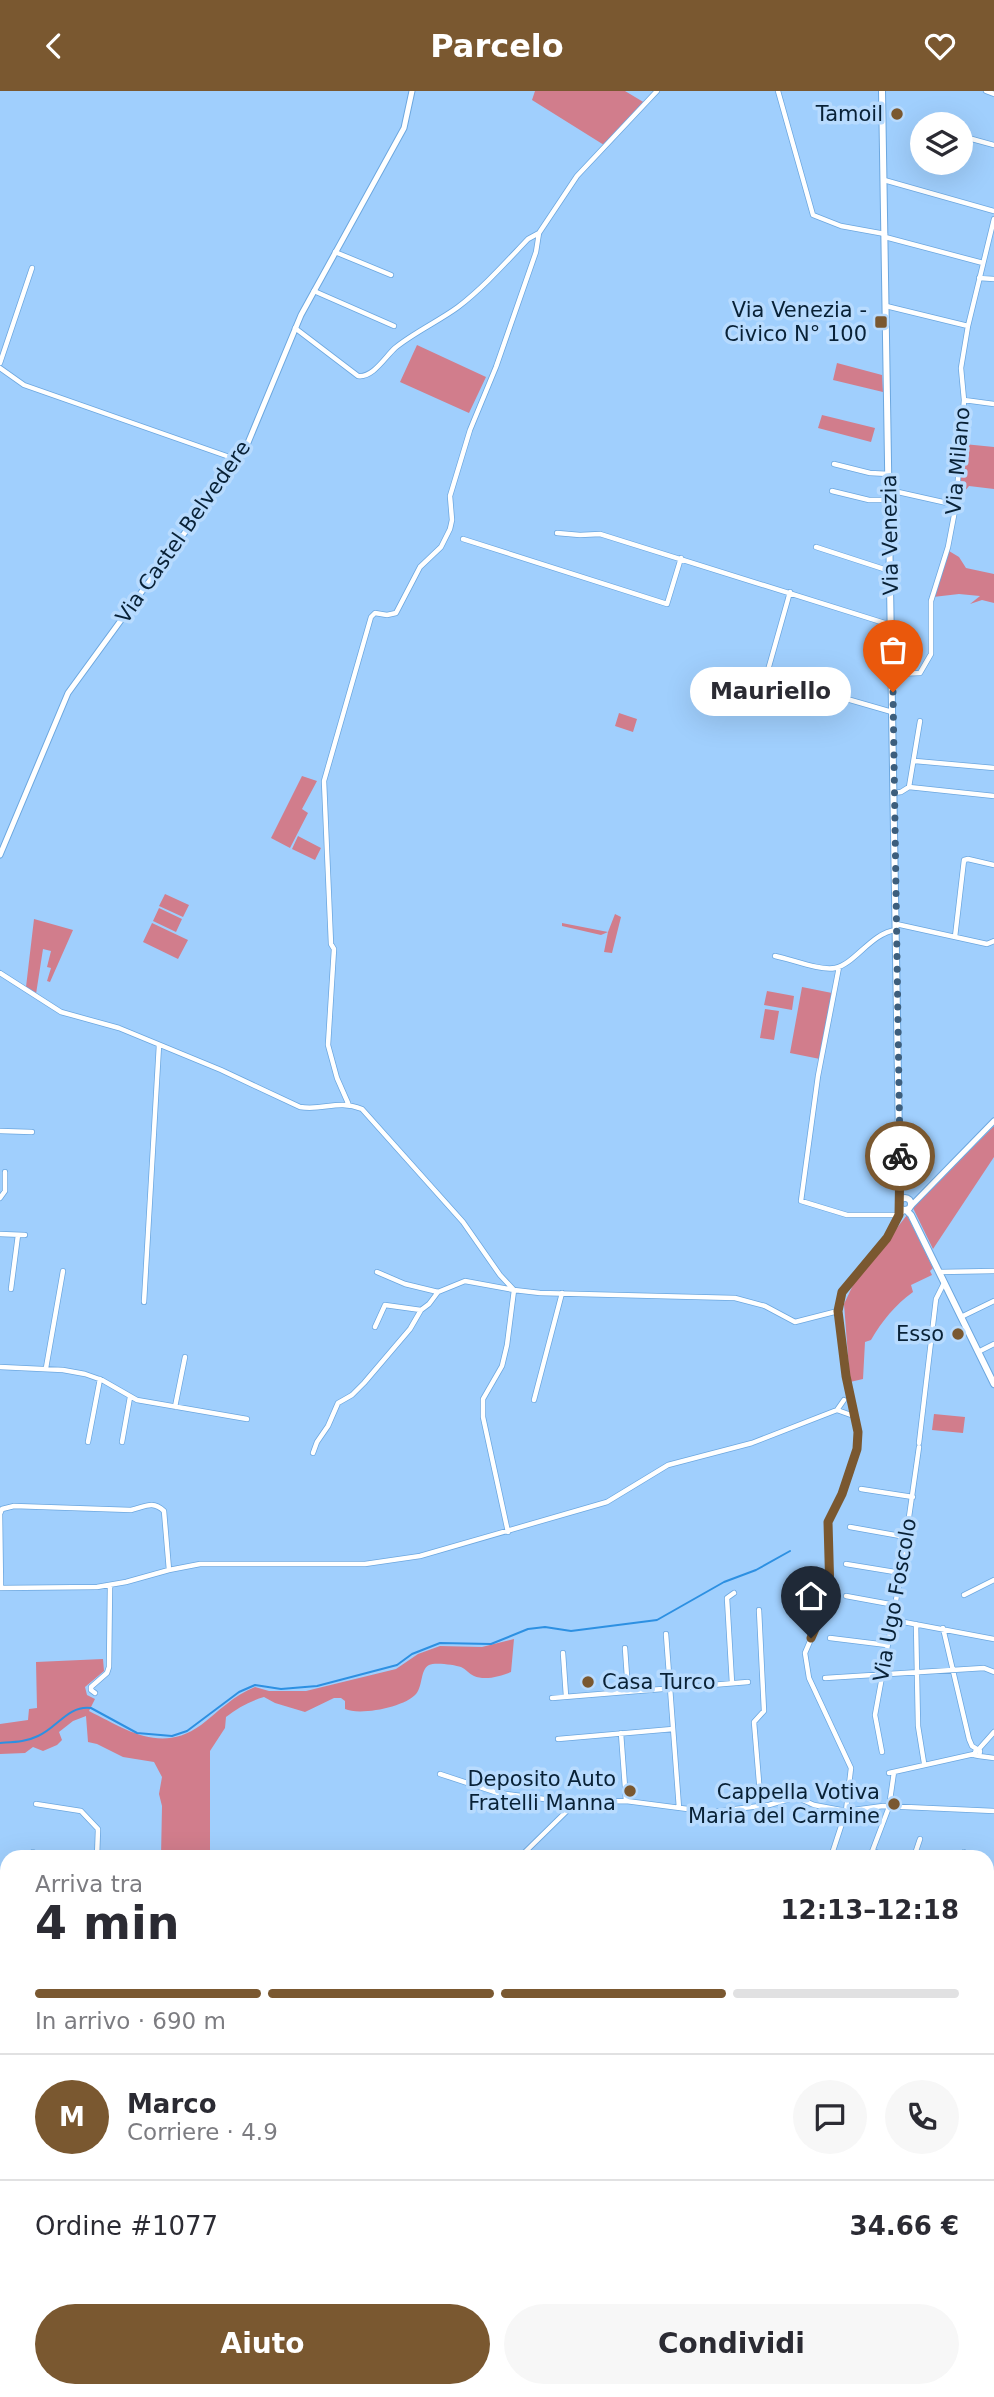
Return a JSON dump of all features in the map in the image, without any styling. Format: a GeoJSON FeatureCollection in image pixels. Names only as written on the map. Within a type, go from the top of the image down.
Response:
{"type":"FeatureCollection","features":[{"type":"Feature","properties":{"kind":"main road","name":"Via Venezia"},"geometry":{"type":"LineString","coordinates":[[882,91],[900,1189],[906,1207]]}},
{"type":"Feature","properties":{"kind":"main road"},"geometry":{"type":"LineString","coordinates":[[906,1207],[994,1384]]}},
{"type":"Feature","properties":{"kind":"street","name":"Via Castel Belvedere"},"geometry":{"type":"LineString","coordinates":[[0,855],[68,694],[238,461],[252,436],[295,328],[404,128],[412,91]]}},
{"type":"Feature","properties":{"kind":"street"},"geometry":{"type":"LineString","coordinates":[[295,328],[358,376],[363,377],[370,373],[395,348],[442,319],[469,298],[528,239],[538,233],[577,176],[657,91]]}},
{"type":"Feature","properties":{"kind":"street"},"geometry":{"type":"LineString","coordinates":[[778,91],[813,215],[841,226],[885,235],[983,263]]}},
{"type":"Feature","properties":{"kind":"street"},"geometry":{"type":"LineString","coordinates":[[986,91],[994,95]]}},
{"type":"Feature","properties":{"kind":"street"},"geometry":{"type":"LineString","coordinates":[[973,139],[994,145]]}},
{"type":"Feature","properties":{"kind":"street"},"geometry":{"type":"LineString","coordinates":[[884,180],[994,211]]}},
{"type":"Feature","properties":{"kind":"street","name":"Via Milano"},"geometry":{"type":"LineString","coordinates":[[892,674],[920,673],[928,662],[932,642],[932,601],[948,547],[956,505],[964,400],[961,368],[968,326],[994,219]]}},
{"type":"Feature","properties":{"kind":"street"},"geometry":{"type":"LineString","coordinates":[[348,1103],[337,1078],[328,1045],[334,949],[331,944],[324,781],[371,617],[375,613],[396,613],[420,567],[435,554],[446,539],[452,520],[450,496],[466,443],[504,346],[536,252],[538,233]]}},
{"type":"Feature","properties":{"kind":"street"},"geometry":{"type":"LineString","coordinates":[[335,252],[391,275]]}},
{"type":"Feature","properties":{"kind":"street"},"geometry":{"type":"LineString","coordinates":[[0,362],[32,268]]}},
{"type":"Feature","properties":{"kind":"street"},"geometry":{"type":"LineString","coordinates":[[979,278],[994,279]]}},
{"type":"Feature","properties":{"kind":"street"},"geometry":{"type":"LineString","coordinates":[[314,291],[394,326]]}},
{"type":"Feature","properties":{"kind":"street"},"geometry":{"type":"LineString","coordinates":[[886,306],[968,326]]}},
{"type":"Feature","properties":{"kind":"street"},"geometry":{"type":"LineString","coordinates":[[0,368],[24,385],[238,461]]}},
{"type":"Feature","properties":{"kind":"street"},"geometry":{"type":"LineString","coordinates":[[964,400],[994,404]]}},
{"type":"Feature","properties":{"kind":"street"},"geometry":{"type":"LineString","coordinates":[[834,464],[870,473],[888,474]]}},
{"type":"Feature","properties":{"kind":"street"},"geometry":{"type":"LineString","coordinates":[[889,490],[956,505]]}},
{"type":"Feature","properties":{"kind":"street"},"geometry":{"type":"LineString","coordinates":[[832,491],[869,499],[889,500]]}},
{"type":"Feature","properties":{"kind":"street"},"geometry":{"type":"LineString","coordinates":[[556,533],[600,534],[892,625]]}},
{"type":"Feature","properties":{"kind":"street"},"geometry":{"type":"LineString","coordinates":[[463,539],[667,604],[681,558]]}},
{"type":"Feature","properties":{"kind":"street"},"geometry":{"type":"LineString","coordinates":[[816,547],[890,571]]}},
{"type":"Feature","properties":{"kind":"street"},"geometry":{"type":"LineString","coordinates":[[768,670],[790,592]]}},
{"type":"Feature","properties":{"kind":"street"},"geometry":{"type":"LineString","coordinates":[[812,689],[893,713]]}},
{"type":"Feature","properties":{"kind":"street"},"geometry":{"type":"LineString","coordinates":[[909,787],[920,721]]}},
{"type":"Feature","properties":{"kind":"street"},"geometry":{"type":"LineString","coordinates":[[914,761],[994,768]]}},
{"type":"Feature","properties":{"kind":"street"},"geometry":{"type":"LineString","coordinates":[[894,793],[909,787],[994,796]]}},
{"type":"Feature","properties":{"kind":"street"},"geometry":{"type":"LineString","coordinates":[[955,937],[964,860],[994,865]]}},
{"type":"Feature","properties":{"kind":"street"},"geometry":{"type":"LineString","coordinates":[[775,955],[827,968],[839,967],[879,936],[896,927],[987,944],[994,941]]}},
{"type":"Feature","properties":{"kind":"street"},"geometry":{"type":"LineString","coordinates":[[839,967],[818,1076],[801,1201],[847,1215],[906,1207]]}},
{"type":"Feature","properties":{"kind":"street"},"geometry":{"type":"LineString","coordinates":[[0,973],[61,1012],[119,1028],[221,1070],[300,1107],[309,1109],[348,1103],[370,1116],[445,1200],[514,1290],[508,1345],[502,1366],[483,1399],[482,1417],[508,1532]]}},
{"type":"Feature","properties":{"kind":"street"},"geometry":{"type":"LineString","coordinates":[[144,1302],[159,1045]]}},
{"type":"Feature","properties":{"kind":"street"},"geometry":{"type":"LineString","coordinates":[[833,1850],[846,1811],[852,1768],[809,1678],[805,1653],[830,1594],[828,1522],[842,1494],[857,1449],[858,1432],[846,1376],[838,1311],[842,1292],[887,1238],[906,1207],[994,1121]]}},
{"type":"Feature","properties":{"kind":"street"},"geometry":{"type":"LineString","coordinates":[[0,1131],[32,1132]]}},
{"type":"Feature","properties":{"kind":"street"},"geometry":{"type":"LineString","coordinates":[[0,1198],[5,1191],[5,1172]]}},
{"type":"Feature","properties":{"kind":"street"},"geometry":{"type":"LineString","coordinates":[[0,1234],[25,1235]]}},
{"type":"Feature","properties":{"kind":"street"},"geometry":{"type":"LineString","coordinates":[[11,1289],[18,1235]]}},
{"type":"Feature","properties":{"kind":"street"},"geometry":{"type":"LineString","coordinates":[[47,1369],[63,1271]]}},
{"type":"Feature","properties":{"kind":"street"},"geometry":{"type":"LineString","coordinates":[[938,1271],[994,1271]]}},
{"type":"Feature","properties":{"kind":"street"},"geometry":{"type":"LineString","coordinates":[[377,1272],[405,1284],[438,1292]]}},
{"type":"Feature","properties":{"kind":"street"},"geometry":{"type":"LineString","coordinates":[[313,1453],[338,1403],[364,1384],[438,1292],[465,1281],[514,1290],[735,1299],[765,1306],[795,1322],[838,1311]]}},
{"type":"Feature","properties":{"kind":"street","name":"Via Ugo Foscolo"},"geometry":{"type":"LineString","coordinates":[[882,1752],[875,1715],[901,1573],[936,1299],[944,1283]]}},
{"type":"Feature","properties":{"kind":"street"},"geometry":{"type":"LineString","coordinates":[[534,1400],[562,1293]]}},
{"type":"Feature","properties":{"kind":"street"},"geometry":{"type":"LineString","coordinates":[[961,1317],[994,1301]]}},
{"type":"Feature","properties":{"kind":"street"},"geometry":{"type":"LineString","coordinates":[[375,1327],[385,1305],[421,1310]]}},
{"type":"Feature","properties":{"kind":"street"},"geometry":{"type":"LineString","coordinates":[[978,1352],[994,1344]]}},
{"type":"Feature","properties":{"kind":"street"},"geometry":{"type":"LineString","coordinates":[[175,1407],[185,1357]]}},
{"type":"Feature","properties":{"kind":"street"},"geometry":{"type":"LineString","coordinates":[[0,1367],[63,1370],[100,1379],[130,1397],[247,1419]]}},
{"type":"Feature","properties":{"kind":"street"},"geometry":{"type":"LineString","coordinates":[[88,1442],[100,1379]]}},
{"type":"Feature","properties":{"kind":"street"},"geometry":{"type":"LineString","coordinates":[[122,1442],[130,1397]]}},
{"type":"Feature","properties":{"kind":"street"},"geometry":{"type":"LineString","coordinates":[[169,1570],[166,1517],[159,1507],[145,1504],[131,1510],[14,1506],[2,1509],[0,1514],[0,1588],[110,1586],[200,1564],[365,1564],[392,1561],[508,1532],[607,1502],[677,1461],[752,1443],[836,1409],[844,1400]]}},
{"type":"Feature","properties":{"kind":"street"},"geometry":{"type":"LineString","coordinates":[[836,1409],[851,1415]]}},
{"type":"Feature","properties":{"kind":"street"},"geometry":{"type":"LineString","coordinates":[[861,1489],[912,1497]]}},
{"type":"Feature","properties":{"kind":"street"},"geometry":{"type":"LineString","coordinates":[[850,1527],[906,1537]]}},
{"type":"Feature","properties":{"kind":"street"},"geometry":{"type":"LineString","coordinates":[[846,1564],[901,1573]]}},
{"type":"Feature","properties":{"kind":"street"},"geometry":{"type":"LineString","coordinates":[[964,1595],[994,1580]]}},
{"type":"Feature","properties":{"kind":"street"},"geometry":{"type":"LineString","coordinates":[[95,1693],[91,1687],[107,1673],[109,1667],[110,1586]]}},
{"type":"Feature","properties":{"kind":"street"},"geometry":{"type":"LineString","coordinates":[[733,1683],[727,1598],[734,1593]]}},
{"type":"Feature","properties":{"kind":"street"},"geometry":{"type":"LineString","coordinates":[[846,1597],[895,1605]]}},
{"type":"Feature","properties":{"kind":"street"},"geometry":{"type":"LineString","coordinates":[[759,1610],[764,1711],[754,1722],[761,1806]]}},
{"type":"Feature","properties":{"kind":"street"},"geometry":{"type":"LineString","coordinates":[[893,1620],[994,1639]]}},
{"type":"Feature","properties":{"kind":"street"},"geometry":{"type":"LineString","coordinates":[[916,1624],[918,1726],[924,1763]]}},
{"type":"Feature","properties":{"kind":"street"},"geometry":{"type":"LineString","coordinates":[[943,1628],[969,1739],[977,1752]]}},
{"type":"Feature","properties":{"kind":"street"},"geometry":{"type":"LineString","coordinates":[[666,1635],[679,1808]]}},
{"type":"Feature","properties":{"kind":"street"},"geometry":{"type":"LineString","coordinates":[[830,1638],[887,1645]]}},
{"type":"Feature","properties":{"kind":"street"},"geometry":{"type":"LineString","coordinates":[[625,1648],[628,1691]]}},
{"type":"Feature","properties":{"kind":"street"},"geometry":{"type":"LineString","coordinates":[[563,1653],[566,1696]]}},
{"type":"Feature","properties":{"kind":"street"},"geometry":{"type":"LineString","coordinates":[[825,1678],[953,1669],[984,1668],[994,1672]]}},
{"type":"Feature","properties":{"kind":"street"},"geometry":{"type":"LineString","coordinates":[[552,1698],[748,1682]]}},
{"type":"Feature","properties":{"kind":"street"},"geometry":{"type":"LineString","coordinates":[[558,1739],[673,1729]]}},
{"type":"Feature","properties":{"kind":"street"},"geometry":{"type":"LineString","coordinates":[[977,1752],[994,1732]]}},
{"type":"Feature","properties":{"kind":"street"},"geometry":{"type":"LineString","coordinates":[[621,1733],[626,1801]]}},
{"type":"Feature","properties":{"kind":"street"},"geometry":{"type":"LineString","coordinates":[[873,1850],[889,1807],[891,1773],[977,1752],[994,1758]]}},
{"type":"Feature","properties":{"kind":"street"},"geometry":{"type":"LineString","coordinates":[[440,1774],[498,1793],[575,1803],[626,1801],[710,1812],[761,1806],[796,1797],[814,1805],[846,1811],[889,1807],[994,1811]]}},
{"type":"Feature","properties":{"kind":"street"},"geometry":{"type":"LineString","coordinates":[[527,1850],[575,1803]]}},
{"type":"Feature","properties":{"kind":"street"},"geometry":{"type":"LineString","coordinates":[[36,1804],[83,1812],[99,1829],[98,1850]]}},
{"type":"Feature","properties":{"kind":"street"},"geometry":{"type":"LineString","coordinates":[[916,1850],[920,1839]]}},
{"type":"Feature","properties":{"kind":"shaded area"},"geometry":{"type":"Polygon","coordinates":[[[535,91],[625,91],[645,103],[604,145],[532,100],[535,91]]]}},
{"type":"Feature","properties":{"kind":"shaded area"},"geometry":{"type":"Polygon","coordinates":[[[417,345],[486,377],[469,413],[400,382],[417,345]]]}},
{"type":"Feature","properties":{"kind":"shaded area"},"geometry":{"type":"Polygon","coordinates":[[[837,363],[882,375],[883,392],[833,380],[837,363]]]}},
{"type":"Feature","properties":{"kind":"shaded area"},"geometry":{"type":"Polygon","coordinates":[[[822,415],[875,428],[871,442],[818,428],[822,415]]]}},
{"type":"Feature","properties":{"kind":"shaded area"},"geometry":{"type":"Polygon","coordinates":[[[964,444],[994,447],[994,489],[969,486],[959,498],[964,444]]]}},
{"type":"Feature","properties":{"kind":"shaded area"},"geometry":{"type":"Polygon","coordinates":[[[949,551],[959,557],[966,568],[994,574],[994,603],[982,600],[970,604],[980,596],[959,594],[933,597],[949,551]]]}},
{"type":"Feature","properties":{"kind":"shaded area"},"geometry":{"type":"Polygon","coordinates":[[[619,713],[637,719],[633,732],[615,726],[619,713]]]}},
{"type":"Feature","properties":{"kind":"shaded area"},"geometry":{"type":"Polygon","coordinates":[[[302,776],[317,781],[302,809],[308,813],[290,848],[271,838],[302,776]]]}},
{"type":"Feature","properties":{"kind":"shaded area"},"geometry":{"type":"Polygon","coordinates":[[[298,836],[321,848],[315,860],[292,849],[298,836]]]}},
{"type":"Feature","properties":{"kind":"shaded area"},"geometry":{"type":"Polygon","coordinates":[[[165,894],[189,905],[183,917],[159,906],[165,894]]]}},
{"type":"Feature","properties":{"kind":"shaded area"},"geometry":{"type":"Polygon","coordinates":[[[159,908],[182,919],[176,932],[153,921],[159,908]]]}},
{"type":"Feature","properties":{"kind":"shaded area"},"geometry":{"type":"Polygon","coordinates":[[[615,914],[621,917],[612,953],[604,952],[615,914]]]}},
{"type":"Feature","properties":{"kind":"shaded area"},"geometry":{"type":"Polygon","coordinates":[[[34,919],[73,930],[50,982],[47,981],[51,968],[47,967],[51,951],[43,949],[36,994],[26,987],[34,919]]]}},
{"type":"Feature","properties":{"kind":"shaded area"},"geometry":{"type":"Polygon","coordinates":[[[152,923],[188,940],[178,959],[143,942],[152,923]]]}},
{"type":"Feature","properties":{"kind":"shaded area"},"geometry":{"type":"Polygon","coordinates":[[[562,923],[608,932],[601,935],[562,926],[562,923]]]}},
{"type":"Feature","properties":{"kind":"shaded area"},"geometry":{"type":"Polygon","coordinates":[[[802,987],[832,993],[820,1059],[790,1053],[802,987]]]}},
{"type":"Feature","properties":{"kind":"shaded area"},"geometry":{"type":"Polygon","coordinates":[[[767,991],[794,996],[792,1010],[764,1005],[767,991]]]}},
{"type":"Feature","properties":{"kind":"shaded area"},"geometry":{"type":"Polygon","coordinates":[[[765,1009],[779,1011],[774,1040],[760,1038],[765,1009]]]}},
{"type":"Feature","properties":{"kind":"shaded area"},"geometry":{"type":"Polygon","coordinates":[[[994,1126],[994,1157],[933,1249],[913,1208],[994,1126]]]}},
{"type":"Feature","properties":{"kind":"shaded area"},"geometry":{"type":"Polygon","coordinates":[[[907,1215],[933,1268],[930,1271],[932,1275],[911,1285],[913,1292],[889,1314],[871,1340],[865,1342],[863,1379],[850,1382],[844,1304],[854,1283],[907,1215]]]}},
{"type":"Feature","properties":{"kind":"shaded area"},"geometry":{"type":"Polygon","coordinates":[[[934,1414],[965,1417],[963,1433],[932,1430],[934,1414]]]}},
{"type":"Feature","properties":{"kind":"shaded area"},"geometry":{"type":"Polygon","coordinates":[[[514,1639],[511,1672],[483,1678],[458,1666],[432,1664],[426,1667],[416,1694],[393,1706],[371,1711],[352,1711],[345,1709],[345,1701],[341,1698],[334,1698],[305,1712],[264,1697],[230,1714],[226,1717],[225,1728],[210,1751],[210,1850],[161,1850],[162,1806],[159,1794],[162,1777],[154,1762],[123,1757],[88,1742],[86,1716],[73,1721],[59,1732],[62,1740],[57,1745],[43,1751],[33,1747],[25,1753],[0,1754],[0,1724],[28,1720],[29,1709],[37,1708],[36,1662],[103,1659],[104,1671],[85,1687],[87,1695],[95,1699],[89,1711],[144,1736],[172,1738],[201,1725],[233,1699],[255,1687],[269,1691],[306,1691],[396,1669],[418,1654],[440,1646],[482,1647],[514,1639]]]}},
{"type":"Feature","properties":{"kind":"waterway"},"geometry":{"type":"LineString","coordinates":[[0,1743],[33,1738],[69,1713],[83,1708],[91,1708],[137,1733],[172,1736],[187,1731],[239,1692],[255,1685],[281,1689],[317,1686],[397,1665],[412,1654],[440,1643],[491,1644],[528,1629],[545,1627],[571,1631],[657,1620],[724,1582],[756,1570],[790,1551]]}},
{"type":"Feature","properties":{"kind":"way so far"},"geometry":{"type":"LineString","coordinates":[[893,692],[900,1156]]}},
{"type":"Feature","properties":{"kind":"place","name":"Tamoil"},"geometry":{"type":"Point","coordinates":[897,114]}},
{"type":"Feature","properties":{"kind":"place","name":"Via Venezia - Civico N° 100"},"geometry":{"type":"Point","coordinates":[881,322]}},
{"type":"Feature","properties":{"kind":"place","name":"Mauriello"},"geometry":{"type":"Point","coordinates":[893,692]}},
{"type":"Feature","properties":{"kind":"place","name":"Esso"},"geometry":{"type":"Point","coordinates":[958,1334]}},
{"type":"Feature","properties":{"kind":"place","name":"Casa Turco"},"geometry":{"type":"Point","coordinates":[588,1682]}},
{"type":"Feature","properties":{"kind":"place","name":"Deposito Auto Fratelli Manna"},"geometry":{"type":"Point","coordinates":[630,1791]}},
{"type":"Feature","properties":{"kind":"place","name":"Cappella Votiva Maria del Carmine"},"geometry":{"type":"Point","coordinates":[894,1804]}},
{"type":"Feature","properties":{"kind":"route"},"geometry":{"type":"LineString","coordinates":[[811,1638],[830,1594],[828,1522],[850,1474],[857,1449],[858,1432],[846,1376],[838,1311],[842,1292],[887,1238],[899,1215],[900,1156]]}}]}
